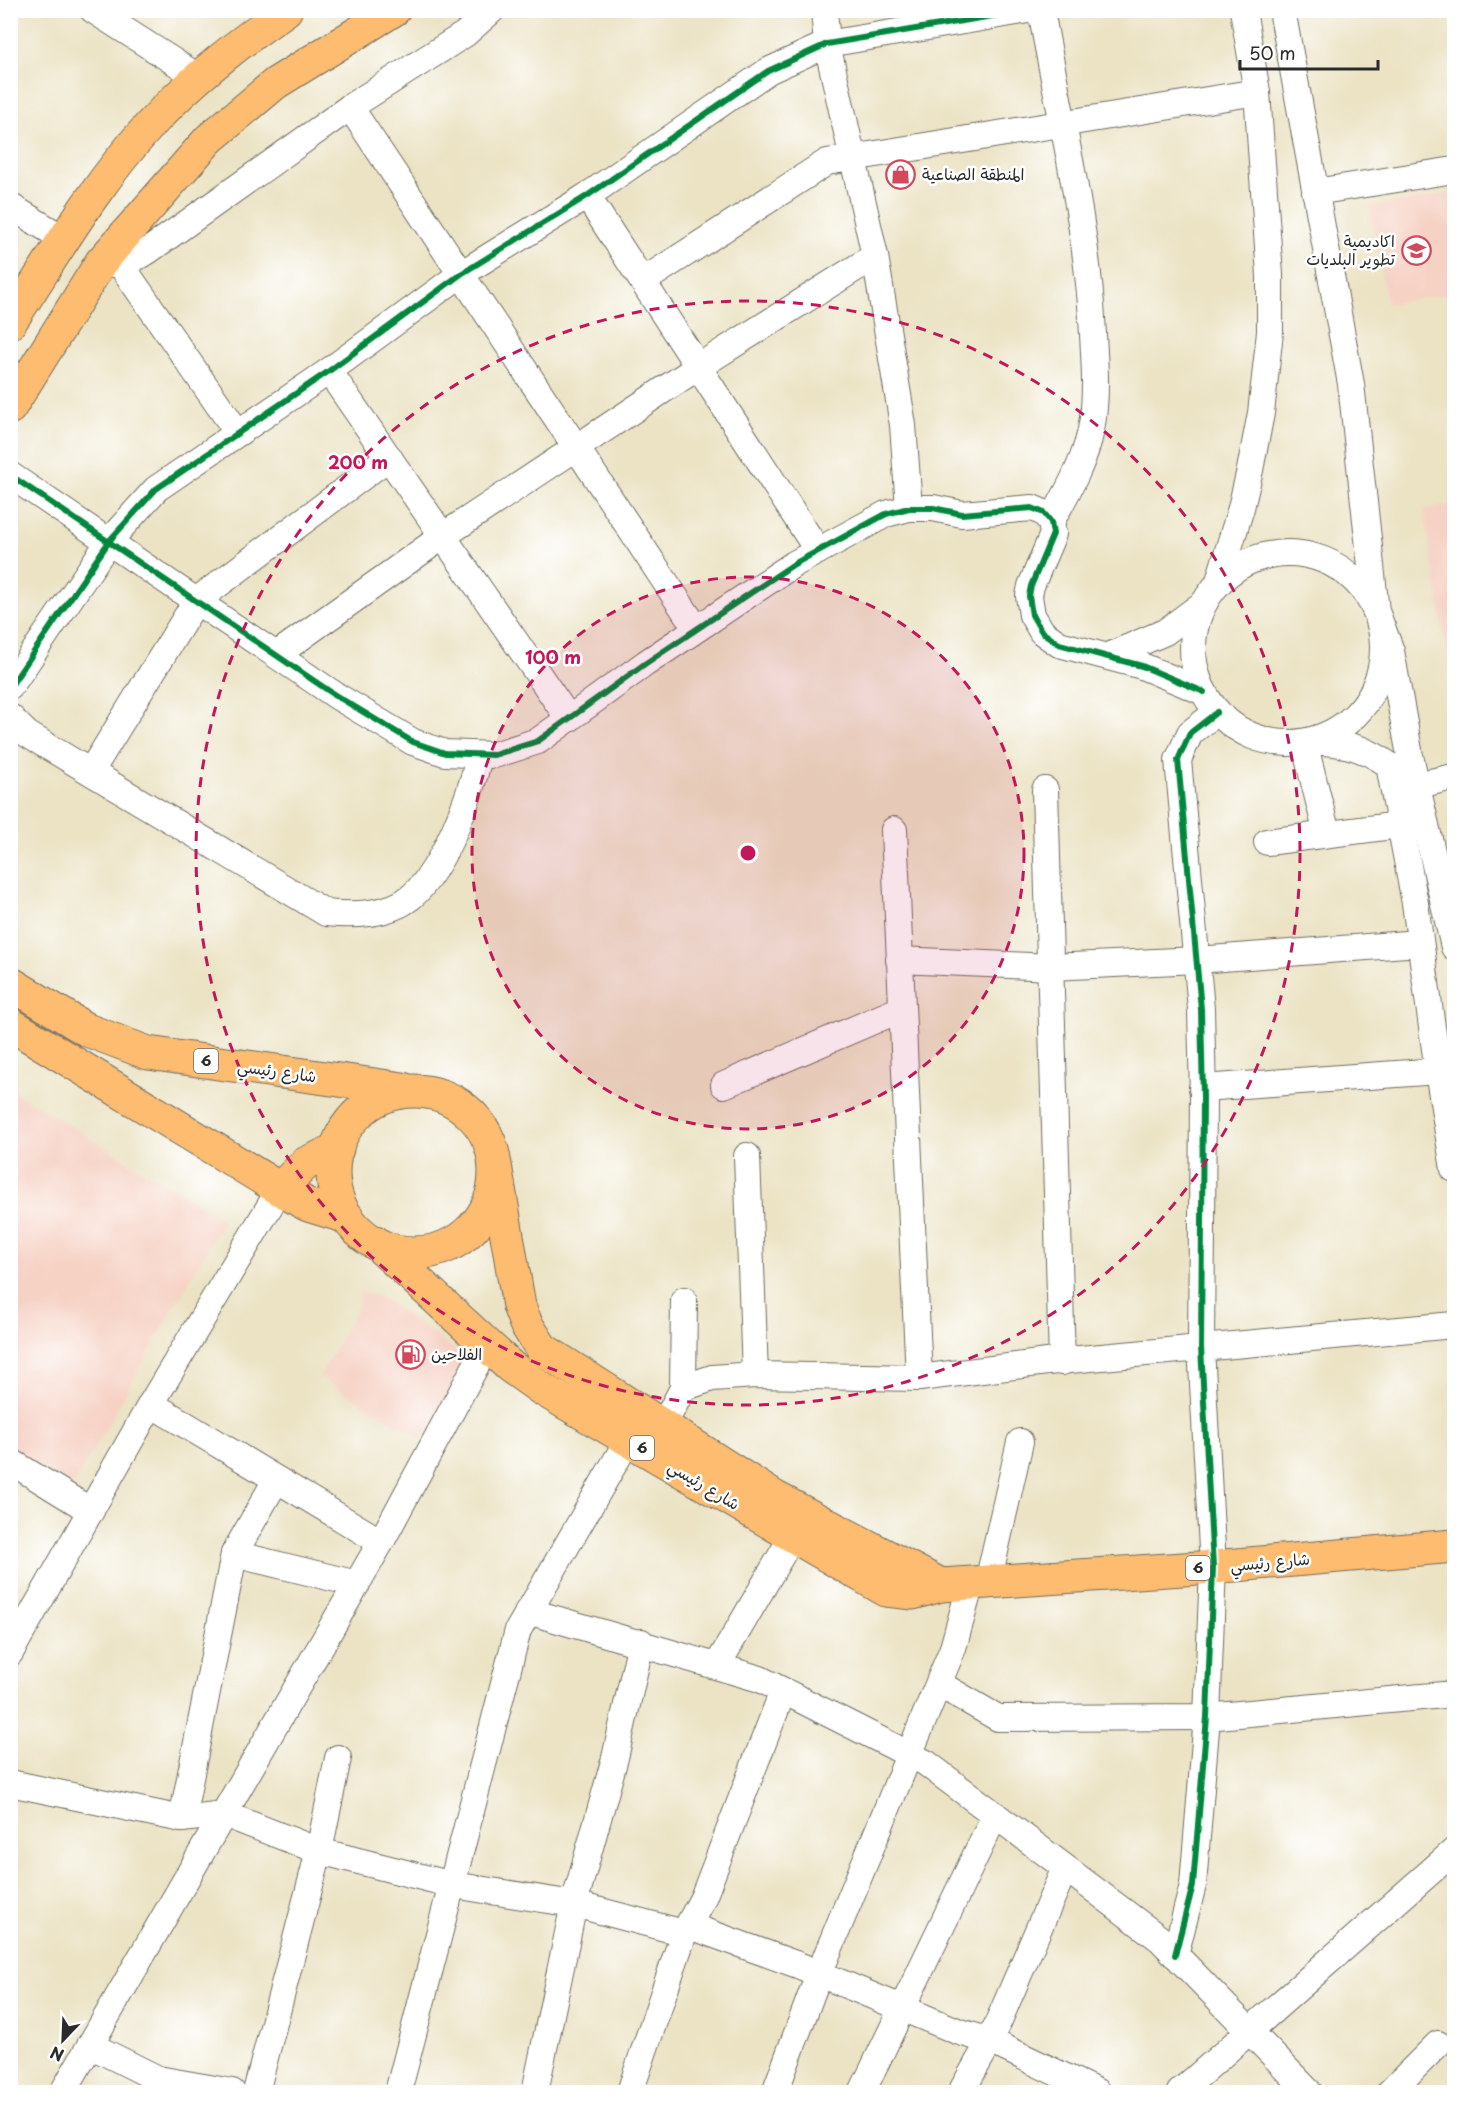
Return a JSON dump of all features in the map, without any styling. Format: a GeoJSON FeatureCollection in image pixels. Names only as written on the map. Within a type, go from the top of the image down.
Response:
{"type":"FeatureCollection","features":[{"type":"Feature","properties":{"kind":"highway","name":"شارع رئيسي"},"geometry":{"type":"LineString","coordinates":[[10,983],[87,1030],[148,1053],[440,1095],[470,1113],[490,1142],[504,1206],[513,1282],[525,1324],[535,1339],[555,1358],[774,1497],[967,1583]]}},
{"type":"Feature","properties":{"kind":"highway","name":"شارع رئيسي"},"geometry":{"type":"LineString","coordinates":[[10,1024],[280,1189],[308,1205],[347,1217],[487,1345],[542,1389],[886,1590],[913,1593],[967,1583],[1213,1567],[1455,1546]]}},
{"type":"Feature","properties":{"kind":"highway","name":"شارع رئيسي"},"geometry":{"type":"LineString","coordinates":[[347,1217],[334,1184],[337,1149],[347,1128],[372,1103],[393,1094],[417,1091]]}},
{"type":"Feature","properties":{"kind":"highway"},"geometry":{"type":"LineString","coordinates":[[280,1189],[305,1164],[337,1149]]}},
{"type":"Feature","properties":{"kind":"highway","name":"شارع رئيسي"},"geometry":{"type":"LineString","coordinates":[[375,1242],[397,1251],[420,1252],[443,1247],[463,1236],[480,1220],[490,1200],[495,1166]]}},
{"type":"Feature","properties":{"kind":"main road"},"geometry":{"type":"LineString","coordinates":[[10,323],[64,239],[125,154],[198,77],[286,10]]}},
{"type":"Feature","properties":{"kind":"main road"},"geometry":{"type":"LineString","coordinates":[[10,408],[111,263],[209,139],[276,83],[394,10]]}},
{"type":"Feature","properties":{"kind":"main road"},"geometry":{"type":"LineString","coordinates":[[64,239],[111,263]]}},
{"type":"Feature","properties":{"kind":"street"},"geometry":{"type":"LineString","coordinates":[[93,10],[198,77]]}},
{"type":"Feature","properties":{"kind":"street"},"geometry":{"type":"LineString","coordinates":[[237,433],[111,263],[148,251],[350,107],[465,34],[492,10]]}},
{"type":"Feature","properties":{"kind":"street"},"geometry":{"type":"LineString","coordinates":[[824,10],[827,44],[875,256],[903,425],[909,508]]}},
{"type":"Feature","properties":{"kind":"street"},"geometry":{"type":"LineString","coordinates":[[10,687],[110,540],[156,489],[329,370],[461,274],[587,196],[768,71],[827,44],[1028,10]]}},
{"type":"Feature","properties":{"kind":"street"},"geometry":{"type":"LineString","coordinates":[[1041,10],[1091,295],[1095,394],[1085,452],[1078,472],[1051,522]]}},
{"type":"Feature","properties":{"kind":"street"},"geometry":{"type":"LineString","coordinates":[[1210,702],[1196,670],[1193,647],[1196,625],[1211,594],[1241,508],[1261,413],[1270,332],[1270,274],[1257,92],[1243,10]]}},
{"type":"Feature","properties":{"kind":"street"},"geometry":{"type":"LineString","coordinates":[[1282,10],[1351,384],[1376,611],[1383,639],[1382,668],[1372,694],[1354,717],[1331,734],[1304,742]]}},
{"type":"Feature","properties":{"kind":"street"},"geometry":{"type":"LineString","coordinates":[[643,281],[827,162],[1061,122],[1257,92]]}},
{"type":"Feature","properties":{"kind":"street"},"geometry":{"type":"LineString","coordinates":[[350,107],[696,628]]}},
{"type":"Feature","properties":{"kind":"street"},"geometry":{"type":"LineString","coordinates":[[1315,192],[1455,170]]}},
{"type":"Feature","properties":{"kind":"street"},"geometry":{"type":"LineString","coordinates":[[587,196],[818,551]]}},
{"type":"Feature","properties":{"kind":"street"},"geometry":{"type":"LineString","coordinates":[[10,206],[64,239]]}},
{"type":"Feature","properties":{"kind":"street"},"geometry":{"type":"LineString","coordinates":[[276,655],[443,536],[698,367],[875,256]]}},
{"type":"Feature","properties":{"kind":"street"},"geometry":{"type":"LineString","coordinates":[[329,370],[569,719]]}},
{"type":"Feature","properties":{"kind":"street"},"geometry":{"type":"LineString","coordinates":[[91,771],[196,600],[389,457]]}},
{"type":"Feature","properties":{"kind":"street"},"geometry":{"type":"LineString","coordinates":[[10,474],[276,655],[413,742],[445,753],[479,756],[524,747],[569,719],[696,628],[818,551],[886,514],[909,508],[933,508],[962,514],[1032,508],[1044,513],[1051,522],[1053,534],[1031,586],[1032,615],[1042,632],[1059,644],[1111,656],[1210,702],[1235,727],[1256,738],[1280,743],[1344,743],[1363,749],[1389,765],[1415,903],[1438,1071],[1455,1168]]}},
{"type":"Feature","properties":{"kind":"street"},"geometry":{"type":"LineString","coordinates":[[1111,656],[1165,632],[1211,594],[1238,567],[1263,556],[1290,553],[1317,558],[1342,570],[1355,582],[1376,611],[1391,651],[1417,785],[1455,947]]}},
{"type":"Feature","properties":{"kind":"street"},"geometry":{"type":"LineString","coordinates":[[1175,1955],[1193,1885],[1207,1717],[1213,1567],[1201,1347],[1202,1088],[1197,960],[1178,760],[1190,733],[1210,702]]}},
{"type":"Feature","properties":{"kind":"street"},"geometry":{"type":"LineString","coordinates":[[12,722],[27,734],[326,913],[354,914],[397,904],[411,897],[426,880],[462,818],[479,756]]}},
{"type":"Feature","properties":{"kind":"street"},"geometry":{"type":"LineString","coordinates":[[1304,742],[1327,834]]}},
{"type":"Feature","properties":{"kind":"street"},"geometry":{"type":"LineString","coordinates":[[1417,785],[1455,777]]}},
{"type":"Feature","properties":{"kind":"street"},"geometry":{"type":"LineString","coordinates":[[1045,790],[1062,1362]]}},
{"type":"Feature","properties":{"kind":"street"},"geometry":{"type":"LineString","coordinates":[[1267,842],[1400,825]]}},
{"type":"Feature","properties":{"kind":"street"},"geometry":{"type":"LineString","coordinates":[[894,830],[919,1378]]}},
{"type":"Feature","properties":{"kind":"street"},"geometry":{"type":"LineString","coordinates":[[899,960],[1052,968],[1197,960],[1419,943]]}},
{"type":"Feature","properties":{"kind":"street"},"geometry":{"type":"LineString","coordinates":[[724,1085],[901,1009]]}},
{"type":"Feature","properties":{"kind":"street"},"geometry":{"type":"LineString","coordinates":[[1202,1088],[1438,1071]]}},
{"type":"Feature","properties":{"kind":"street"},"geometry":{"type":"LineString","coordinates":[[747,1156],[755,1376]]}},
{"type":"Feature","properties":{"kind":"street"},"geometry":{"type":"LineString","coordinates":[[10,1653],[151,1404],[280,1189]]}},
{"type":"Feature","properties":{"kind":"street"},"geometry":{"type":"LineString","coordinates":[[662,1428],[683,1388],[684,1300]]}},
{"type":"Feature","properties":{"kind":"street"},"geometry":{"type":"LineString","coordinates":[[683,1388],[712,1378],[755,1376],[919,1378],[1201,1347],[1455,1325]]}},
{"type":"Feature","properties":{"kind":"street"},"geometry":{"type":"LineString","coordinates":[[63,2092],[381,1542],[487,1345]]}},
{"type":"Feature","properties":{"kind":"street"},"geometry":{"type":"LineString","coordinates":[[151,1404],[381,1542]]}},
{"type":"Feature","properties":{"kind":"street"},"geometry":{"type":"LineString","coordinates":[[398,2092],[513,1646],[528,1611],[628,1440]]}},
{"type":"Feature","properties":{"kind":"street"},"geometry":{"type":"LineString","coordinates":[[775,2092],[819,1974],[953,1648],[967,1583],[1020,1442]]}},
{"type":"Feature","properties":{"kind":"street"},"geometry":{"type":"LineString","coordinates":[[10,1461],[91,1511]]}},
{"type":"Feature","properties":{"kind":"street"},"geometry":{"type":"LineString","coordinates":[[182,1819],[234,1554],[276,1480]]}},
{"type":"Feature","properties":{"kind":"street"},"geometry":{"type":"LineString","coordinates":[[717,1666],[792,1537]]}},
{"type":"Feature","properties":{"kind":"street"},"geometry":{"type":"LineString","coordinates":[[234,1554],[357,1584]]}},
{"type":"Feature","properties":{"kind":"street"},"geometry":{"type":"LineString","coordinates":[[528,1611],[641,1642],[760,1679],[926,1763],[1160,1939],[1248,2033],[1309,2092]]}},
{"type":"Feature","properties":{"kind":"street"},"geometry":{"type":"LineString","coordinates":[[535,2092],[574,1904],[615,1758],[641,1642]]}},
{"type":"Feature","properties":{"kind":"street"},"geometry":{"type":"LineString","coordinates":[[939,1684],[998,1718],[1207,1717],[1455,1694]]}},
{"type":"Feature","properties":{"kind":"street"},"geometry":{"type":"LineString","coordinates":[[630,2092],[687,1930],[703,1898],[783,1691]]}},
{"type":"Feature","properties":{"kind":"street"},"geometry":{"type":"LineString","coordinates":[[255,2092],[319,1851],[338,1758]]}},
{"type":"Feature","properties":{"kind":"street"},"geometry":{"type":"LineString","coordinates":[[10,1783],[182,1819],[224,1814],[319,1851],[453,1885],[574,1904],[687,1930],[819,1974],[957,2031],[990,2041],[1097,2092]]}},
{"type":"Feature","properties":{"kind":"street"},"geometry":{"type":"LineString","coordinates":[[862,2092],[995,1815]]}},
{"type":"Feature","properties":{"kind":"street"},"geometry":{"type":"LineString","coordinates":[[1180,2092],[1455,1851]]}},
{"type":"Feature","properties":{"kind":"street"},"geometry":{"type":"LineString","coordinates":[[961,2092],[990,2041],[1065,1868]]}},
{"type":"Feature","properties":{"kind":"street"},"geometry":{"type":"LineString","coordinates":[[1390,2092],[1438,2043]]}},
{"type":"Feature","properties":{"kind":"street"},"geometry":{"type":"LineString","coordinates":[[90,2045],[158,2079],[232,2092]]}},
{"type":"Feature","properties":{"kind":"shaded area","name":"اكاديمية تطوير البلديات"},"geometry":{"type":"Polygon","coordinates":[[[1454,193],[1454,293],[1387,304],[1370,207],[1454,193]]]}},
{"type":"Feature","properties":{"kind":"shaded area"},"geometry":{"type":"Polygon","coordinates":[[[1454,505],[1454,697],[1424,509],[1454,505]]]}},
{"type":"Feature","properties":{"kind":"shaded area"},"geometry":{"type":"Polygon","coordinates":[[[10,1089],[224,1220],[73,1486],[11,1447],[10,1089]]]}},
{"type":"Feature","properties":{"kind":"shaded area"},"geometry":{"type":"Polygon","coordinates":[[[360,1292],[382,1298],[468,1359],[423,1440],[319,1377],[359,1305],[360,1292]]]}},
{"type":"Feature","properties":{"kind":"cycle path"},"geometry":{"type":"LineString","coordinates":[[10,687],[110,540],[156,489],[329,371],[461,274],[587,196],[768,71],[827,44],[1028,10]]}},
{"type":"Feature","properties":{"kind":"cycle path"},"geometry":{"type":"LineString","coordinates":[[10,475],[335,695],[413,742],[445,753],[494,755],[538,741],[646,663],[794,564],[886,514],[909,508],[933,508],[962,514],[1032,508],[1044,513],[1051,522],[1053,534],[1029,596],[1032,615],[1042,632],[1059,644],[1142,666],[1204,692]]}},
{"type":"Feature","properties":{"kind":"cycle path"},"geometry":{"type":"LineString","coordinates":[[1175,1955],[1193,1885],[1207,1717],[1213,1567],[1201,1347],[1203,1097],[1201,1009],[1178,760],[1190,733],[1217,712]]}},
{"type":"Feature","properties":{"kind":"place","name":"المنطقة الصناعية"},"geometry":{"type":"Point","coordinates":[901,174]}},
{"type":"Feature","properties":{"kind":"place","name":"اكاديمية تطوير البلديات"},"geometry":{"type":"Point","coordinates":[1416,250]}},
{"type":"Feature","properties":{"kind":"place","name":"الفلاحين"},"geometry":{"type":"Point","coordinates":[410,1354]}}]}
